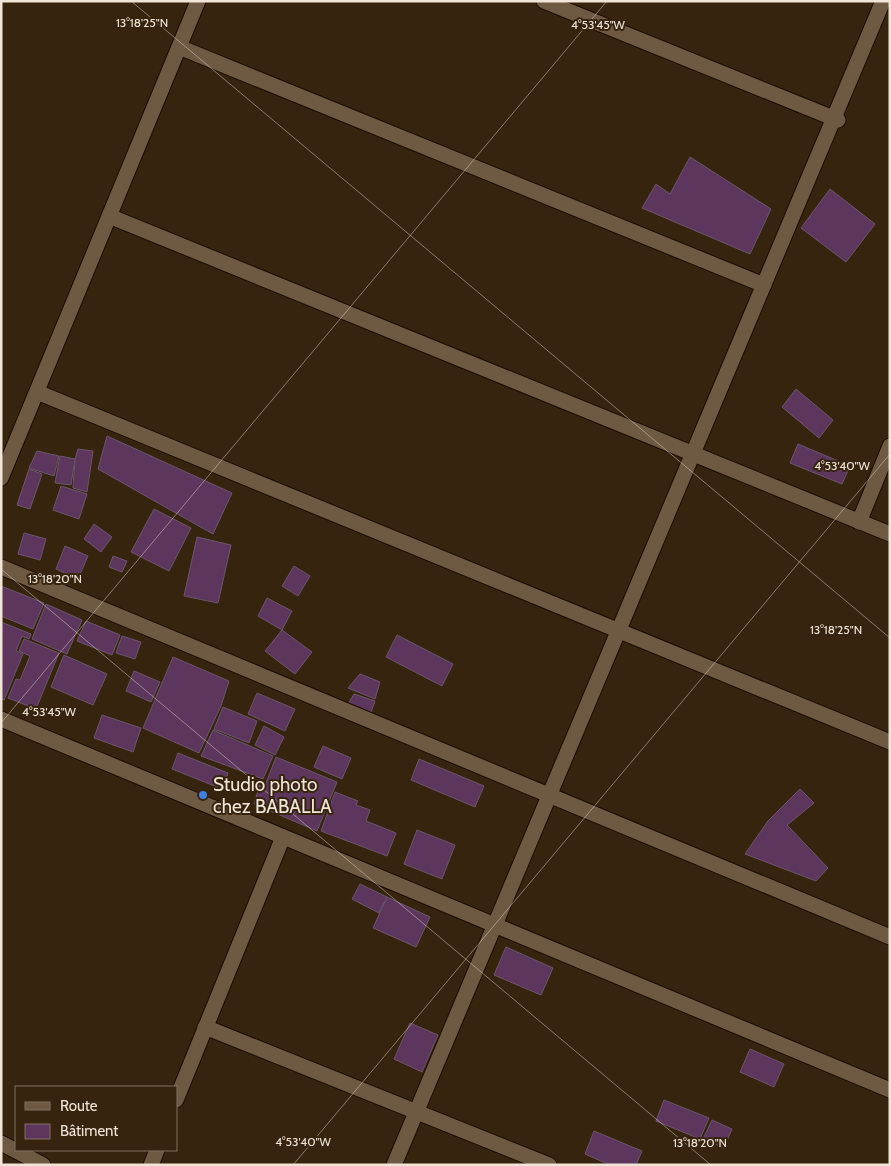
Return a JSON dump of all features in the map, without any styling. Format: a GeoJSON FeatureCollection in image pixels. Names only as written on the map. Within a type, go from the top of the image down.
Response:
{"type":"FeatureCollection","features":[{"type":"Feature","properties":{"kind":"street"},"geometry":{"type":"LineString","coordinates":[[1,478],[198,1]]}},
{"type":"Feature","properties":{"kind":"street"},"geometry":{"type":"LineString","coordinates":[[544,1],[836,119]]}},
{"type":"Feature","properties":{"kind":"street"},"geometry":{"type":"LineString","coordinates":[[394,1165],[764,285],[836,119],[883,1]]}},
{"type":"Feature","properties":{"kind":"street"},"geometry":{"type":"LineString","coordinates":[[179,47],[764,285]]}},
{"type":"Feature","properties":{"kind":"street"},"geometry":{"type":"LineString","coordinates":[[109,216],[890,534]]}},
{"type":"Feature","properties":{"kind":"street"},"geometry":{"type":"LineString","coordinates":[[37,392],[890,742]]}},
{"type":"Feature","properties":{"kind":"street"},"geometry":{"type":"LineString","coordinates":[[858,522],[890,446]]}},
{"type":"Feature","properties":{"kind":"street"},"geometry":{"type":"LineString","coordinates":[[1,567],[890,937]]}},
{"type":"Feature","properties":{"kind":"street"},"geometry":{"type":"LineString","coordinates":[[1,719],[890,1090]]}},
{"type":"Feature","properties":{"kind":"street"},"geometry":{"type":"LineString","coordinates":[[178,1095],[283,836]]}},
{"type":"Feature","properties":{"kind":"street"},"geometry":{"type":"LineString","coordinates":[[205,1026],[548,1165]]}},
{"type":"Feature","properties":{"kind":"street"},"geometry":{"type":"LineString","coordinates":[[1,1143],[15,1151]]}},
{"type":"Feature","properties":{"kind":"street"},"geometry":{"type":"LineString","coordinates":[[16,1151],[42,1165]]}},
{"type":"Feature","properties":{"kind":"street"},"geometry":{"type":"LineString","coordinates":[[151,1165],[157,1151]]}},
{"type":"Feature","properties":{"kind":"building"},"geometry":{"type":"Polygon","coordinates":[[[690,157],[771,209],[750,254],[642,208],[656,184],[670,194],[690,157]]]}},
{"type":"Feature","properties":{"kind":"building"},"geometry":{"type":"Polygon","coordinates":[[[830,189],[875,224],[846,262],[801,228],[830,189]]]}},
{"type":"Feature","properties":{"kind":"building"},"geometry":{"type":"Polygon","coordinates":[[[796,389],[833,420],[819,438],[782,407],[796,389]]]}},
{"type":"Feature","properties":{"kind":"building"},"geometry":{"type":"Polygon","coordinates":[[[107,436],[232,493],[213,534],[98,469],[107,436]]]}},
{"type":"Feature","properties":{"kind":"building"},"geometry":{"type":"Polygon","coordinates":[[[798,444],[850,466],[842,484],[790,463],[798,444]]]}},
{"type":"Feature","properties":{"kind":"building"},"geometry":{"type":"Polygon","coordinates":[[[78,449],[93,451],[87,492],[73,488],[75,459],[78,449]]]}},
{"type":"Feature","properties":{"kind":"building"},"geometry":{"type":"Polygon","coordinates":[[[37,451],[59,456],[54,476],[29,468],[37,451]]]}},
{"type":"Feature","properties":{"kind":"building"},"geometry":{"type":"Polygon","coordinates":[[[60,456],[75,459],[71,485],[55,483],[60,456]]]}},
{"type":"Feature","properties":{"kind":"building"},"geometry":{"type":"Polygon","coordinates":[[[29,469],[42,474],[30,509],[17,505],[29,469]]]}},
{"type":"Feature","properties":{"kind":"building"},"geometry":{"type":"Polygon","coordinates":[[[61,486],[87,494],[79,519],[53,510],[61,486]]]}},
{"type":"Feature","properties":{"kind":"building"},"geometry":{"type":"Polygon","coordinates":[[[154,509],[191,528],[169,571],[131,552],[154,509]]]}},
{"type":"Feature","properties":{"kind":"building"},"geometry":{"type":"Polygon","coordinates":[[[94,524],[112,537],[101,552],[84,539],[94,524]]]}},
{"type":"Feature","properties":{"kind":"building"},"geometry":{"type":"Polygon","coordinates":[[[24,533],[46,539],[40,560],[18,554],[24,533]]]}},
{"type":"Feature","properties":{"kind":"building"},"geometry":{"type":"Polygon","coordinates":[[[197,537],[231,545],[218,603],[184,596],[197,537]]]}},
{"type":"Feature","properties":{"kind":"building"},"geometry":{"type":"Polygon","coordinates":[[[65,546],[88,556],[78,579],[56,569],[65,546]]]}},
{"type":"Feature","properties":{"kind":"building"},"geometry":{"type":"Polygon","coordinates":[[[113,556],[127,561],[122,572],[109,567],[113,556]]]}},
{"type":"Feature","properties":{"kind":"building"},"geometry":{"type":"Polygon","coordinates":[[[294,566],[310,576],[298,596],[282,586],[294,566]]]}},
{"type":"Feature","properties":{"kind":"building"},"geometry":{"type":"Polygon","coordinates":[[[1,586],[44,603],[33,629],[1,616],[1,586]]]}},
{"type":"Feature","properties":{"kind":"building"},"geometry":{"type":"Polygon","coordinates":[[[267,598],[292,611],[282,630],[258,616],[267,598]]]}},
{"type":"Feature","properties":{"kind":"building"},"geometry":{"type":"Polygon","coordinates":[[[46,604],[82,620],[67,654],[32,639],[46,604]]]}},
{"type":"Feature","properties":{"kind":"building"},"geometry":{"type":"Polygon","coordinates":[[[86,621],[120,635],[112,655],[77,641],[86,621]]]}},
{"type":"Feature","properties":{"kind":"building"},"geometry":{"type":"Polygon","coordinates":[[[1,622],[31,634],[29,639],[22,636],[16,651],[23,654],[4,700],[1,699],[1,622]]]}},
{"type":"Feature","properties":{"kind":"building"},"geometry":{"type":"Polygon","coordinates":[[[282,630],[312,652],[295,674],[265,651],[282,630]]]}},
{"type":"Feature","properties":{"kind":"building"},"geometry":{"type":"Polygon","coordinates":[[[397,635],[453,664],[442,686],[386,657],[397,635]]]}},
{"type":"Feature","properties":{"kind":"building"},"geometry":{"type":"Polygon","coordinates":[[[122,636],[141,642],[135,659],[116,653],[122,636]]]}},
{"type":"Feature","properties":{"kind":"building"},"geometry":{"type":"Polygon","coordinates":[[[24,639],[59,653],[36,709],[8,698],[16,679],[20,680],[30,656],[19,651],[24,639]]]}},
{"type":"Feature","properties":{"kind":"building"},"geometry":{"type":"Polygon","coordinates":[[[64,655],[107,674],[93,705],[51,687],[64,655]]]}},
{"type":"Feature","properties":{"kind":"building"},"geometry":{"type":"Polygon","coordinates":[[[173,657],[229,681],[221,706],[199,753],[143,728],[173,657]]]}},
{"type":"Feature","properties":{"kind":"building"},"geometry":{"type":"Polygon","coordinates":[[[134,671],[160,682],[151,702],[126,691],[134,671]]]}},
{"type":"Feature","properties":{"kind":"building"},"geometry":{"type":"Polygon","coordinates":[[[360,674],[380,682],[375,699],[348,688],[360,674]]]}},
{"type":"Feature","properties":{"kind":"building"},"geometry":{"type":"Polygon","coordinates":[[[257,693],[295,709],[285,731],[248,714],[257,693]]]}},
{"type":"Feature","properties":{"kind":"building"},"geometry":{"type":"Polygon","coordinates":[[[354,694],[375,701],[370,715],[347,706],[354,694]]]}},
{"type":"Feature","properties":{"kind":"building"},"geometry":{"type":"Polygon","coordinates":[[[223,707],[257,721],[249,743],[214,729],[223,707]]]}},
{"type":"Feature","properties":{"kind":"building"},"geometry":{"type":"Polygon","coordinates":[[[102,715],[141,728],[133,752],[94,738],[102,715]]]}},
{"type":"Feature","properties":{"kind":"building"},"geometry":{"type":"Polygon","coordinates":[[[264,726],[284,737],[275,755],[255,745],[264,726]]]}},
{"type":"Feature","properties":{"kind":"building"},"geometry":{"type":"Polygon","coordinates":[[[213,730],[273,756],[263,779],[201,756],[213,730]]]}},
{"type":"Feature","properties":{"kind":"building"},"geometry":{"type":"Polygon","coordinates":[[[323,746],[351,758],[342,779],[314,767],[323,746]]]}},
{"type":"Feature","properties":{"kind":"building"},"geometry":{"type":"Polygon","coordinates":[[[178,753],[228,773],[222,789],[172,769],[178,753]]]}},
{"type":"Feature","properties":{"kind":"building"},"geometry":{"type":"Polygon","coordinates":[[[276,757],[337,782],[317,831],[254,804],[261,781],[266,783],[276,757]]]}},
{"type":"Feature","properties":{"kind":"building"},"geometry":{"type":"Polygon","coordinates":[[[419,759],[484,786],[475,807],[411,780],[419,759]]]}},
{"type":"Feature","properties":{"kind":"building"},"geometry":{"type":"Polygon","coordinates":[[[800,789],[814,803],[787,825],[828,868],[816,881],[745,854],[768,821],[800,789]]]}},
{"type":"Feature","properties":{"kind":"building"},"geometry":{"type":"Polygon","coordinates":[[[335,792],[358,801],[356,805],[370,810],[366,821],[396,833],[387,856],[321,831],[335,792]]]}},
{"type":"Feature","properties":{"kind":"building"},"geometry":{"type":"Polygon","coordinates":[[[417,830],[455,845],[442,879],[404,864],[417,830]]]}},
{"type":"Feature","properties":{"kind":"building"},"geometry":{"type":"Polygon","coordinates":[[[360,884],[387,897],[379,913],[352,899],[360,884]]]}},
{"type":"Feature","properties":{"kind":"building"},"geometry":{"type":"Polygon","coordinates":[[[387,897],[430,917],[416,947],[373,928],[387,897]]]}},
{"type":"Feature","properties":{"kind":"building"},"geometry":{"type":"Polygon","coordinates":[[[506,947],[553,968],[541,995],[494,975],[506,947]]]}},
{"type":"Feature","properties":{"kind":"building"},"geometry":{"type":"Polygon","coordinates":[[[410,1023],[438,1035],[422,1072],[394,1059],[410,1023]]]}},
{"type":"Feature","properties":{"kind":"building"},"geometry":{"type":"Polygon","coordinates":[[[750,1049],[784,1064],[774,1087],[740,1072],[750,1049]]]}},
{"type":"Feature","properties":{"kind":"building"},"geometry":{"type":"Polygon","coordinates":[[[664,1100],[709,1118],[700,1139],[656,1121],[664,1100]]]}},
{"type":"Feature","properties":{"kind":"building"},"geometry":{"type":"Polygon","coordinates":[[[712,1120],[732,1129],[724,1148],[703,1139],[712,1120]]]}},
{"type":"Feature","properties":{"kind":"building"},"geometry":{"type":"Polygon","coordinates":[[[594,1131],[642,1151],[636,1165],[610,1165],[585,1154],[594,1131]]]}},
{"type":"Feature","properties":{"kind":"place","name":"Studio photo chez BABALLA"},"geometry":{"type":"Point","coordinates":[203,795]}}]}
